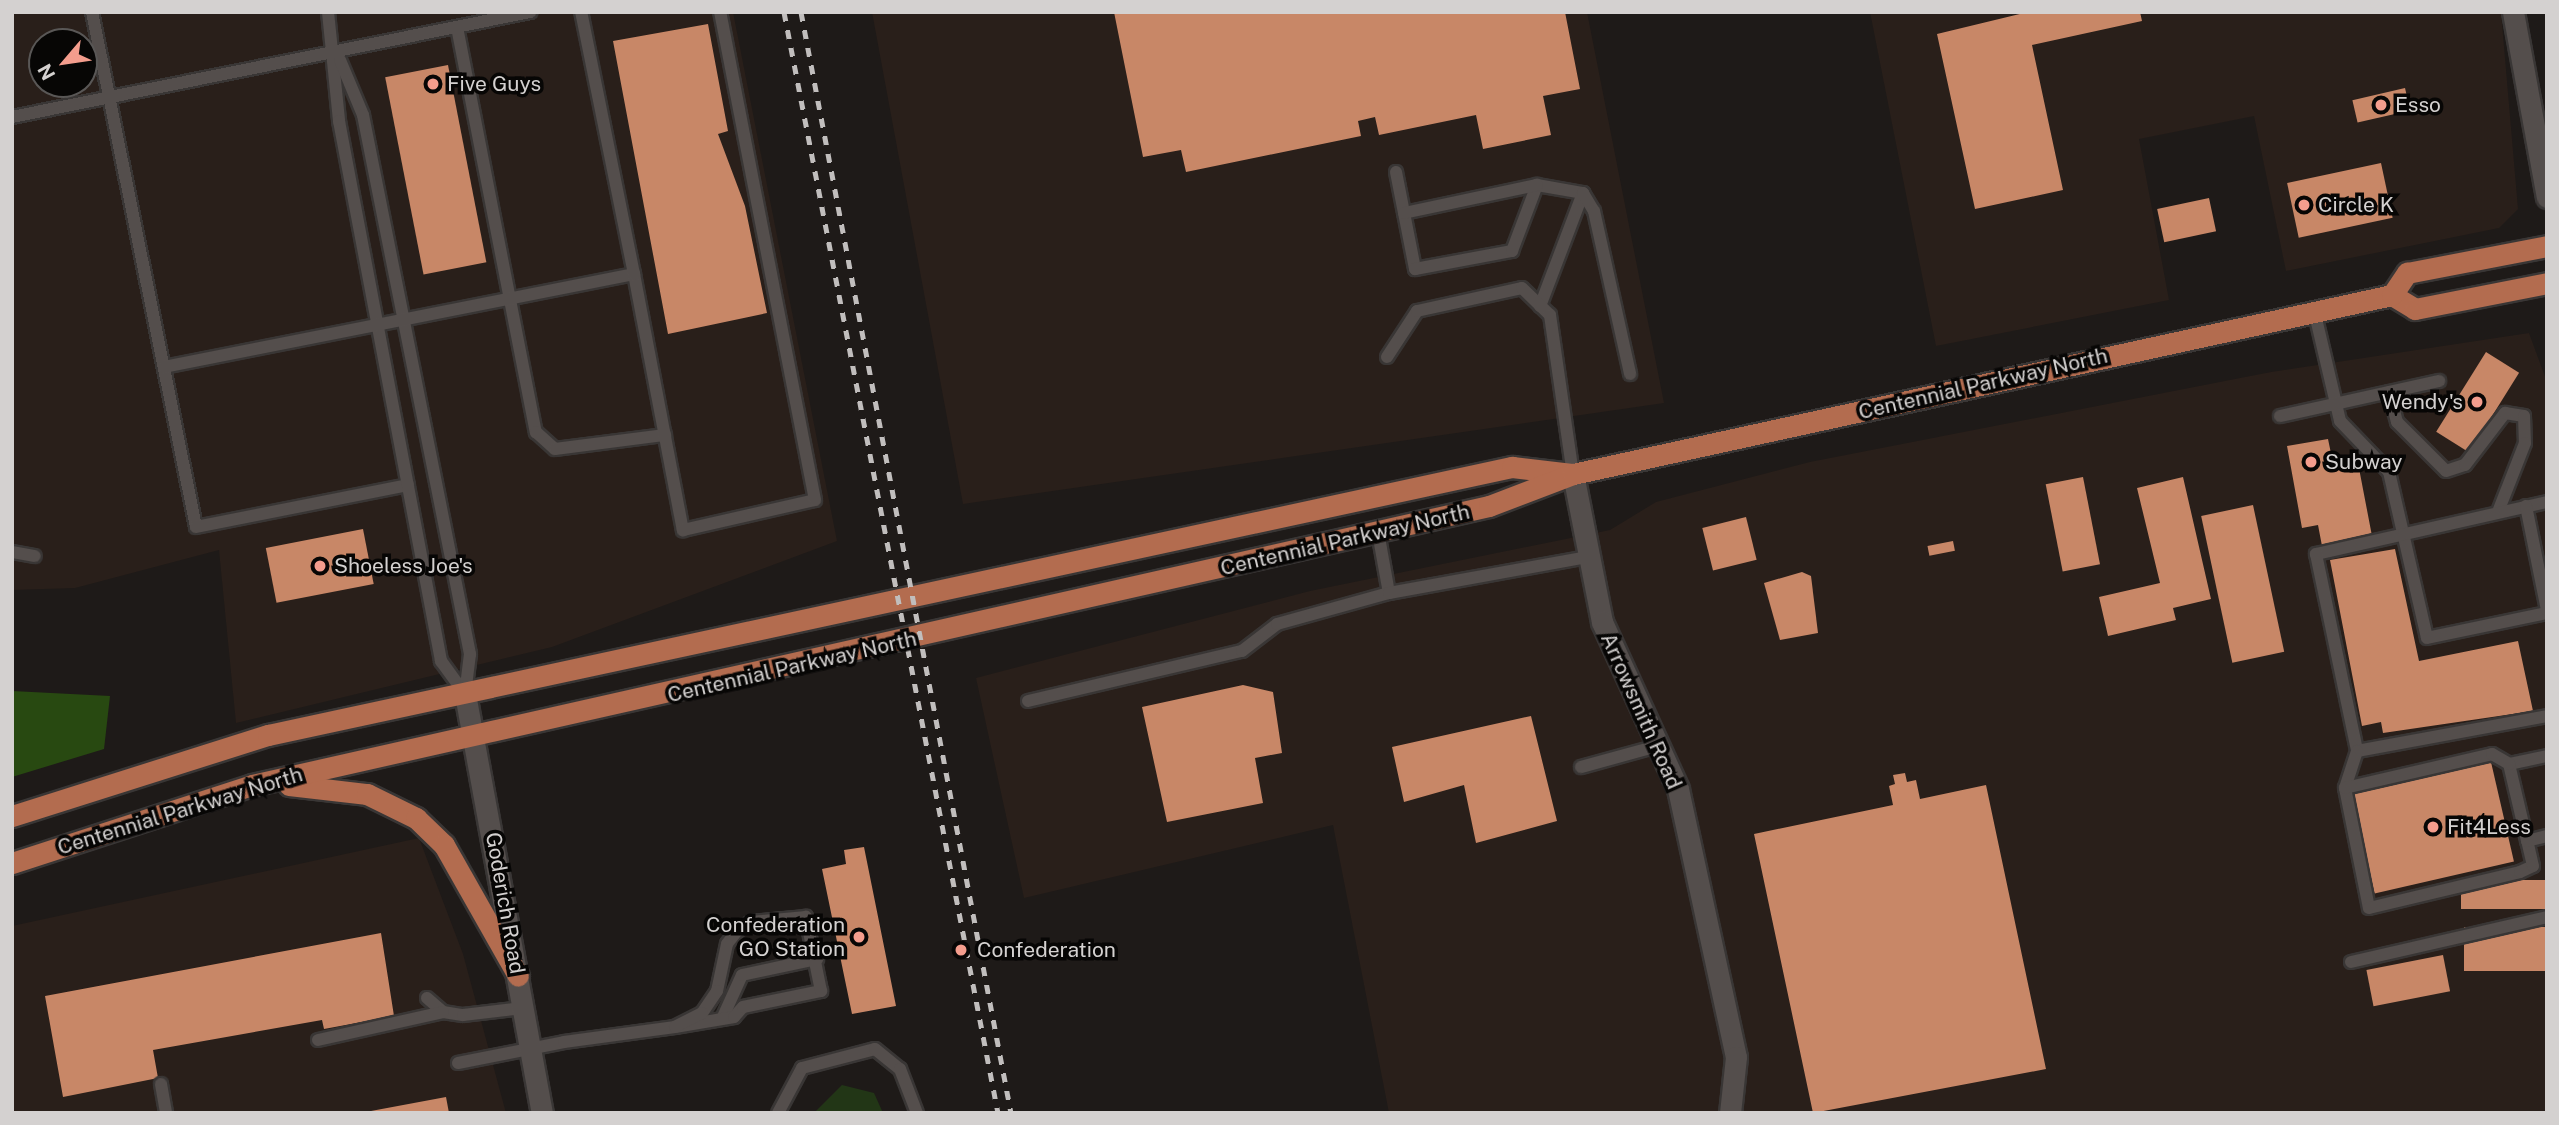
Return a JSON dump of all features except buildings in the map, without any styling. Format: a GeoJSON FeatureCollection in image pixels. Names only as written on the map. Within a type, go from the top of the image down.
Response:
{"type":"FeatureCollection","features":[{"type":"Feature","properties":{"kind":"main road"},"geometry":{"type":"LineString","coordinates":[[2547,246],[2407,273],[2392,295],[2415,309],[2547,283]]}},
{"type":"Feature","properties":{"kind":"main road","name":"Centennial Parkway North"},"geometry":{"type":"LineString","coordinates":[[12,863],[252,785],[1378,532],[1518,499],[1573,474],[2392,295]]}},
{"type":"Feature","properties":{"kind":"main road","name":"Centennial Parkway North"},"geometry":{"type":"LineString","coordinates":[[12,816],[268,735],[1512,467],[1573,474]]}},
{"type":"Feature","properties":{"kind":"main road"},"geometry":{"type":"LineString","coordinates":[[252,785],[367,794],[416,818],[443,845],[518,976]]}},
{"type":"Feature","properties":{"kind":"street"},"geometry":{"type":"LineString","coordinates":[[2513,12],[2547,198]]}},
{"type":"Feature","properties":{"kind":"street","name":"Arrowsmith Road"},"geometry":{"type":"LineString","coordinates":[[1573,474],[1587,557],[1602,622],[1678,789],[1736,1057],[1730,1113]]}},
{"type":"Feature","properties":{"kind":"street","name":"Goderich Road"},"geometry":{"type":"LineString","coordinates":[[465,694],[542,1113]]}},
{"type":"Feature","properties":{"kind":"lane"},"geometry":{"type":"LineString","coordinates":[[92,12],[196,527],[408,485]]}},
{"type":"Feature","properties":{"kind":"lane"},"geometry":{"type":"LineString","coordinates":[[328,12],[337,53],[340,121],[441,661],[465,694]]}},
{"type":"Feature","properties":{"kind":"lane"},"geometry":{"type":"LineString","coordinates":[[12,117],[530,12]]}},
{"type":"Feature","properties":{"kind":"lane"},"geometry":{"type":"LineString","coordinates":[[581,12],[683,530],[815,500],[720,12]]}},
{"type":"Feature","properties":{"kind":"lane"},"geometry":{"type":"LineString","coordinates":[[457,27],[513,296],[536,432],[555,449],[576,449],[665,435]]}},
{"type":"Feature","properties":{"kind":"lane"},"geometry":{"type":"LineString","coordinates":[[337,53],[363,115],[470,654],[465,694]]}},
{"type":"Feature","properties":{"kind":"lane"},"geometry":{"type":"LineString","coordinates":[[1396,172],[1415,269],[1512,251],[1537,185]]}},
{"type":"Feature","properties":{"kind":"lane"},"geometry":{"type":"LineString","coordinates":[[1404,213],[1537,185],[1583,193],[1594,211],[1630,374]]}},
{"type":"Feature","properties":{"kind":"lane"},"geometry":{"type":"LineString","coordinates":[[1540,306],[1583,193]]}},
{"type":"Feature","properties":{"kind":"lane"},"geometry":{"type":"LineString","coordinates":[[164,367],[377,322],[634,274]]}},
{"type":"Feature","properties":{"kind":"lane"},"geometry":{"type":"LineString","coordinates":[[1387,357],[1417,311],[1522,288],[1540,306],[1552,327],[1573,474]]}},
{"type":"Feature","properties":{"kind":"lane"},"geometry":{"type":"LineString","coordinates":[[2314,310],[2340,421],[2389,472],[2427,638],[2547,612],[2526,506]]}},
{"type":"Feature","properties":{"kind":"lane"},"geometry":{"type":"LineString","coordinates":[[2280,416],[2439,381]]}},
{"type":"Feature","properties":{"kind":"lane"},"geometry":{"type":"LineString","coordinates":[[2389,392],[2397,422],[2446,471],[2465,465],[2505,413],[2524,416],[2525,443],[2498,512]]}},
{"type":"Feature","properties":{"kind":"lane"},"geometry":{"type":"LineString","coordinates":[[2509,764],[2533,866],[2519,872],[2369,908],[2345,788],[2357,751],[2315,554],[2402,530],[2547,502]]}},
{"type":"Feature","properties":{"kind":"lane"},"geometry":{"type":"LineString","coordinates":[[1378,532],[1389,593]]}},
{"type":"Feature","properties":{"kind":"lane"},"geometry":{"type":"LineString","coordinates":[[12,552],[35,556]]}},
{"type":"Feature","properties":{"kind":"lane"},"geometry":{"type":"LineString","coordinates":[[1028,701],[1242,651],[1277,625],[1389,593],[1587,557]]}},
{"type":"Feature","properties":{"kind":"lane"},"geometry":{"type":"LineString","coordinates":[[2357,751],[2547,716]]}},
{"type":"Feature","properties":{"kind":"lane"},"geometry":{"type":"LineString","coordinates":[[1581,767],[1657,746]]}},
{"type":"Feature","properties":{"kind":"lane"},"geometry":{"type":"LineString","coordinates":[[2345,788],[2492,754],[2509,764],[2547,756]]}},
{"type":"Feature","properties":{"kind":"lane"},"geometry":{"type":"LineString","coordinates":[[2527,841],[2547,836]]}},
{"type":"Feature","properties":{"kind":"lane"},"geometry":{"type":"LineString","coordinates":[[458,1063],[529,1049],[675,1027],[722,1019],[743,1007],[821,991],[817,959],[806,917],[751,922],[727,944],[717,991],[702,1013],[675,1027]]}},
{"type":"Feature","properties":{"kind":"lane"},"geometry":{"type":"LineString","coordinates":[[2351,962],[2547,917]]}},
{"type":"Feature","properties":{"kind":"lane"},"geometry":{"type":"LineString","coordinates":[[722,1019],[742,975],[817,959]]}},
{"type":"Feature","properties":{"kind":"lane"},"geometry":{"type":"LineString","coordinates":[[427,998],[443,1012]]}},
{"type":"Feature","properties":{"kind":"lane"},"geometry":{"type":"LineString","coordinates":[[318,1040],[443,1012],[523,1008]]}},
{"type":"Feature","properties":{"kind":"lane"},"geometry":{"type":"LineString","coordinates":[[778,1113],[802,1068],[875,1049],[900,1069],[917,1113]]}},
{"type":"Feature","properties":{"kind":"lane"},"geometry":{"type":"LineString","coordinates":[[161,1084],[166,1113]]}},
{"type":"Feature","properties":{"kind":"shaded area"},"geometry":{"type":"Polygon","coordinates":[[[12,12],[733,12],[837,541],[552,647],[236,723],[219,550],[75,588],[12,590],[12,12]]]}},
{"type":"Feature","properties":{"kind":"shaded area"},"geometry":{"type":"Polygon","coordinates":[[[872,12],[1587,12],[1664,403],[963,504],[872,12]]]}},
{"type":"Feature","properties":{"kind":"shaded area"},"geometry":{"type":"Polygon","coordinates":[[[1870,12],[2501,12],[2518,209],[2499,228],[2286,271],[2254,116],[2139,139],[2169,300],[1936,346],[1870,12]]]}},
{"type":"Feature","properties":{"kind":"shaded area"},"geometry":{"type":"Polygon","coordinates":[[[2529,333],[2547,382],[2547,1113],[1389,1113],[1333,825],[1024,898],[976,678],[1310,591],[1610,530],[1656,502],[1810,462],[2271,372],[2529,333]]]}},
{"type":"Feature","properties":{"kind":"shaded area"},"geometry":{"type":"Polygon","coordinates":[[[419,838],[463,954],[506,1113],[12,1113],[12,926],[419,838]]]}},
{"type":"Feature","properties":{"kind":"green space"},"geometry":{"type":"Polygon","coordinates":[[[12,691],[110,696],[104,749],[12,777],[12,691]]]}},
{"type":"Feature","properties":{"kind":"green space"},"geometry":{"type":"Polygon","coordinates":[[[842,1085],[874,1093],[883,1113],[814,1113],[842,1085]]]}},
{"type":"Feature","properties":{"kind":"railway"},"geometry":{"type":"LineString","coordinates":[[784,12],[998,1113]]}},
{"type":"Feature","properties":{"kind":"railway"},"geometry":{"type":"LineString","coordinates":[[801,12],[1011,1113]]}},
{"type":"Feature","properties":{"kind":"place","name":"Five Guys"},"geometry":{"type":"Point","coordinates":[433,84]}},
{"type":"Feature","properties":{"kind":"place","name":"Esso"},"geometry":{"type":"Point","coordinates":[2381,105]}},
{"type":"Feature","properties":{"kind":"place","name":"Circle K"},"geometry":{"type":"Point","coordinates":[2304,205]}},
{"type":"Feature","properties":{"kind":"place","name":"Wendy's"},"geometry":{"type":"Point","coordinates":[2477,402]}},
{"type":"Feature","properties":{"kind":"place","name":"Subway"},"geometry":{"type":"Point","coordinates":[2311,462]}},
{"type":"Feature","properties":{"kind":"place","name":"Shoeless Joe's"},"geometry":{"type":"Point","coordinates":[320,566]}},
{"type":"Feature","properties":{"kind":"place","name":"Fit4Less"},"geometry":{"type":"Point","coordinates":[2433,827]}},
{"type":"Feature","properties":{"kind":"place","name":"Confederation GO Station"},"geometry":{"type":"Point","coordinates":[859,937]}},
{"type":"Feature","properties":{"kind":"place","name":"Confederation"},"geometry":{"type":"Point","coordinates":[961,950]}}]}
